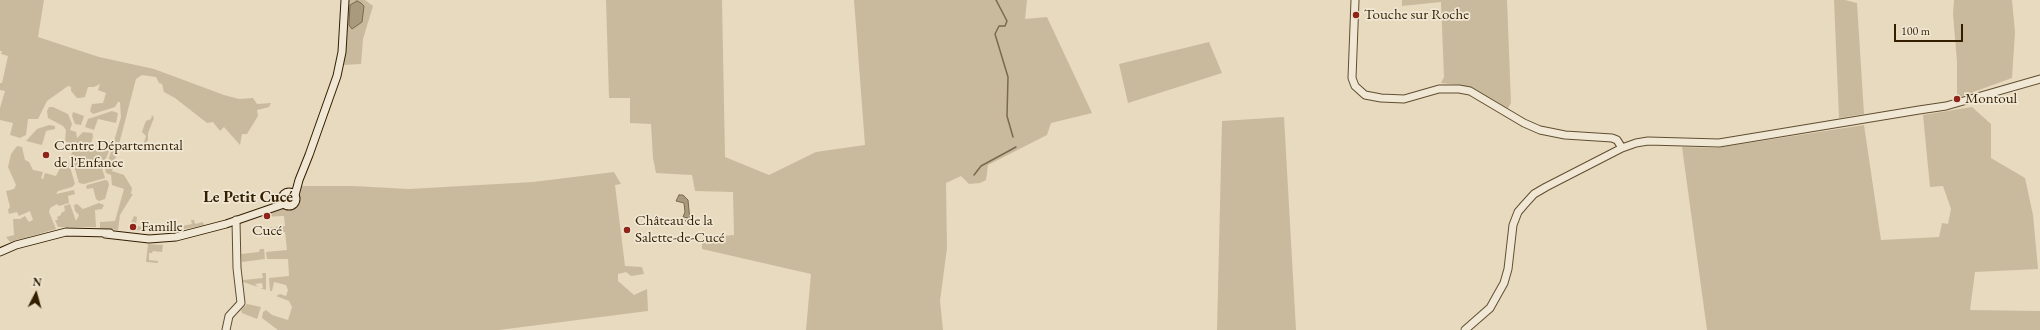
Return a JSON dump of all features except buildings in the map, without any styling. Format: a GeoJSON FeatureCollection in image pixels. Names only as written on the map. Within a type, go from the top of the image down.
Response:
{"type":"FeatureCollection","features":[{"type":"Feature","properties":{"kind":"street"},"geometry":{"type":"LineString","coordinates":[[293,193],[313,145],[337,76],[342,52],[345,0]]}},
{"type":"Feature","properties":{"kind":"street"},"geometry":{"type":"LineString","coordinates":[[1355,0],[1352,78],[1355,86],[1365,95],[1381,98],[1404,98],[1448,88],[1470,91],[1514,118],[1540,130],[1565,135],[1612,138],[1617,140],[1622,148]]}},
{"type":"Feature","properties":{"kind":"street"},"geometry":{"type":"LineString","coordinates":[[1465,330],[1490,308],[1504,283],[1508,269],[1513,225],[1518,212],[1524,205],[1534,194],[1546,187],[1622,148],[1648,141],[1719,143],[1946,106],[2040,79]]}},
{"type":"Feature","properties":{"kind":"street"},"geometry":{"type":"LineString","coordinates":[[283,202],[289,207],[294,205],[297,200],[293,193]]}},
{"type":"Feature","properties":{"kind":"street"},"geometry":{"type":"LineString","coordinates":[[283,202],[285,194],[293,193]]}},
{"type":"Feature","properties":{"kind":"street"},"geometry":{"type":"LineString","coordinates":[[1,252],[58,234],[83,232],[139,239],[164,238],[200,232],[283,202]]}},
{"type":"Feature","properties":{"kind":"street"},"geometry":{"type":"LineString","coordinates":[[226,330],[229,316],[241,303],[237,268],[236,220]]}},
{"type":"Feature","properties":{"kind":"shaded area"},"geometry":{"type":"Polygon","coordinates":[[[0,0],[44,0],[38,37],[99,57],[154,69],[224,95],[239,99],[253,98],[257,104],[271,103],[269,107],[257,110],[258,116],[247,134],[242,134],[240,145],[224,127],[220,131],[213,122],[207,123],[175,98],[164,92],[162,84],[159,83],[156,77],[142,75],[136,79],[112,171],[124,175],[132,188],[131,194],[133,194],[120,215],[118,230],[100,228],[100,222],[115,221],[124,189],[112,185],[111,175],[106,173],[105,169],[121,117],[120,102],[118,102],[115,107],[93,114],[90,111],[92,104],[103,103],[106,93],[98,90],[100,84],[94,87],[88,87],[85,97],[80,98],[77,98],[71,91],[71,87],[68,86],[47,101],[38,119],[28,119],[26,135],[20,138],[10,135],[13,123],[0,120],[0,108],[5,91],[0,90],[0,83],[2,83],[8,56],[1,54],[2,51],[0,51],[0,0]]]}},
{"type":"Feature","properties":{"kind":"shaded area"},"geometry":{"type":"Polygon","coordinates":[[[348,0],[365,0],[373,6],[363,39],[361,64],[343,65],[346,48],[348,0]]]}},
{"type":"Feature","properties":{"kind":"shaded area"},"geometry":{"type":"Polygon","coordinates":[[[606,0],[722,0],[725,157],[769,175],[816,152],[865,145],[854,0],[1027,0],[1025,19],[1047,17],[1092,113],[1051,123],[1047,135],[988,165],[986,180],[980,183],[969,184],[961,176],[946,183],[947,248],[940,301],[943,330],[806,330],[811,274],[702,249],[702,238],[734,235],[733,192],[695,191],[692,175],[656,173],[653,158],[651,124],[630,123],[630,98],[609,98],[606,0]]]}},
{"type":"Feature","properties":{"kind":"shaded area"},"geometry":{"type":"Polygon","coordinates":[[[1402,0],[1507,0],[1511,103],[1507,110],[1476,90],[1460,85],[1441,83],[1444,77],[1441,2],[1402,6],[1402,0]]]}},
{"type":"Feature","properties":{"kind":"shaded area"},"geometry":{"type":"Polygon","coordinates":[[[1834,0],[1845,0],[1857,3],[1864,114],[1839,118],[1834,0]]]}},
{"type":"Feature","properties":{"kind":"shaded area"},"geometry":{"type":"Polygon","coordinates":[[[1954,0],[2012,0],[2015,32],[2012,78],[1957,98],[1957,62],[1953,14],[1954,0]]]}},
{"type":"Feature","properties":{"kind":"shaded area"},"geometry":{"type":"Polygon","coordinates":[[[357,1],[364,6],[362,22],[352,29],[349,25],[350,5],[357,1]]]}},
{"type":"Feature","properties":{"kind":"shaded area"},"geometry":{"type":"Polygon","coordinates":[[[1209,42],[1222,73],[1128,103],[1119,64],[1209,42]]]}},
{"type":"Feature","properties":{"kind":"shaded area"},"geometry":{"type":"Polygon","coordinates":[[[49,107],[53,107],[68,114],[72,124],[70,130],[76,132],[77,138],[83,132],[92,133],[93,136],[90,149],[97,150],[99,148],[109,151],[102,168],[105,178],[84,184],[79,183],[71,155],[76,142],[68,145],[65,140],[66,130],[63,126],[48,118],[47,111],[49,107]]]}},
{"type":"Feature","properties":{"kind":"shaded area"},"geometry":{"type":"Polygon","coordinates":[[[1972,107],[1991,124],[1991,158],[2025,178],[2033,215],[2038,269],[1975,272],[1970,310],[2040,311],[2040,330],[1707,330],[1682,147],[1716,148],[1864,125],[1881,240],[1939,237],[1942,223],[1948,224],[1951,209],[1943,186],[1930,187],[1923,115],[1972,107]]]}},
{"type":"Feature","properties":{"kind":"shaded area"},"geometry":{"type":"Polygon","coordinates":[[[112,111],[118,113],[116,123],[98,119],[94,130],[85,127],[88,119],[112,111]]]}},
{"type":"Feature","properties":{"kind":"shaded area"},"geometry":{"type":"Polygon","coordinates":[[[73,112],[84,116],[81,125],[75,124],[72,116],[73,112]]]}},
{"type":"Feature","properties":{"kind":"shaded area"},"geometry":{"type":"Polygon","coordinates":[[[152,115],[154,118],[148,133],[148,140],[142,149],[146,136],[142,132],[146,121],[151,119],[152,115]]]}},
{"type":"Feature","properties":{"kind":"shaded area"},"geometry":{"type":"Polygon","coordinates":[[[1284,117],[1296,330],[1217,330],[1222,121],[1284,117]]]}},
{"type":"Feature","properties":{"kind":"shaded area"},"geometry":{"type":"Polygon","coordinates":[[[49,125],[55,126],[55,129],[46,131],[42,145],[26,141],[37,129],[49,125]]]}},
{"type":"Feature","properties":{"kind":"shaded area"},"geometry":{"type":"Polygon","coordinates":[[[17,146],[22,147],[25,160],[29,162],[33,170],[43,172],[41,178],[43,179],[45,173],[56,176],[63,162],[68,160],[75,184],[72,187],[58,191],[56,194],[74,190],[75,194],[68,196],[69,203],[59,206],[57,204],[50,208],[49,212],[56,229],[10,242],[6,237],[14,235],[13,219],[20,219],[25,216],[29,222],[33,220],[30,211],[19,216],[17,212],[9,214],[8,210],[10,207],[6,191],[14,189],[16,185],[8,167],[11,154],[17,146]]]}},
{"type":"Feature","properties":{"kind":"shaded area"},"geometry":{"type":"Polygon","coordinates":[[[614,172],[621,184],[615,185],[625,266],[642,267],[644,274],[631,276],[626,272],[618,274],[618,281],[634,295],[647,289],[648,311],[499,330],[278,330],[262,318],[263,312],[266,310],[272,315],[288,320],[292,307],[289,301],[276,296],[280,294],[286,296],[288,290],[286,285],[274,282],[272,291],[270,291],[269,278],[289,276],[288,259],[267,259],[266,252],[287,250],[285,232],[264,232],[264,228],[285,226],[284,216],[262,217],[283,208],[291,210],[296,208],[298,191],[302,186],[353,186],[409,189],[533,182],[614,172]]]}},
{"type":"Feature","properties":{"kind":"shaded area"},"geometry":{"type":"Polygon","coordinates":[[[105,180],[108,181],[109,185],[105,199],[99,201],[96,199],[93,188],[87,189],[86,187],[87,185],[105,180]]]}},
{"type":"Feature","properties":{"kind":"shaded area"},"geometry":{"type":"Polygon","coordinates":[[[679,195],[683,195],[688,200],[690,221],[688,223],[685,221],[688,218],[683,217],[685,212],[684,203],[676,201],[679,195]]]}},
{"type":"Feature","properties":{"kind":"shaded area"},"geometry":{"type":"Polygon","coordinates":[[[99,203],[104,205],[102,209],[95,210],[96,227],[58,227],[55,220],[58,220],[57,217],[65,211],[64,206],[70,204],[76,221],[79,215],[75,211],[74,205],[77,204],[83,209],[99,203]]]}},
{"type":"Feature","properties":{"kind":"shaded area"},"geometry":{"type":"Polygon","coordinates":[[[134,216],[137,217],[136,225],[143,228],[177,227],[192,224],[191,220],[194,220],[195,224],[203,222],[204,225],[171,232],[135,230],[134,226],[130,225],[134,216]]]}},
{"type":"Feature","properties":{"kind":"shaded area"},"geometry":{"type":"Polygon","coordinates":[[[148,244],[163,245],[162,252],[153,251],[152,253],[149,253],[149,260],[158,261],[158,263],[146,262],[148,244]]]}},
{"type":"Feature","properties":{"kind":"shaded area"},"geometry":{"type":"Polygon","coordinates":[[[260,249],[264,249],[265,259],[242,262],[241,254],[259,252],[260,249]]]}},
{"type":"Feature","properties":{"kind":"shaded area"},"geometry":{"type":"Polygon","coordinates":[[[262,273],[266,273],[266,290],[260,288],[263,288],[262,283],[255,284],[258,287],[243,282],[243,280],[263,278],[262,273]]]}},
{"type":"Feature","properties":{"kind":"shaded area"},"geometry":{"type":"Polygon","coordinates":[[[247,304],[261,307],[257,319],[242,313],[241,310],[247,304]]]}},
{"type":"Feature","properties":{"kind":"waterway"},"geometry":{"type":"LineString","coordinates":[[996,0],[1007,21],[1005,26],[999,26],[995,34],[1008,77],[1007,116],[1013,137]]}},
{"type":"Feature","properties":{"kind":"waterway"},"geometry":{"type":"LineString","coordinates":[[974,175],[981,166],[1016,147]]}},
{"type":"Feature","properties":{"kind":"place","name":"Touche sur Roche"},"geometry":{"type":"Point","coordinates":[1356,15]}},
{"type":"Feature","properties":{"kind":"place","name":"Montoul"},"geometry":{"type":"Point","coordinates":[1957,99]}},
{"type":"Feature","properties":{"kind":"place","name":"Centre Départemental de l'Enfance"},"geometry":{"type":"Point","coordinates":[46,155]}},
{"type":"Feature","properties":{"kind":"place","name":"Cucé"},"geometry":{"type":"Point","coordinates":[267,216]}},
{"type":"Feature","properties":{"kind":"place","name":"Famille"},"geometry":{"type":"Point","coordinates":[133,227]}},
{"type":"Feature","properties":{"kind":"place","name":"Château de la Salette-de-Cucé"},"geometry":{"type":"Point","coordinates":[627,230]}},
{"type":"Feature","properties":{"kind":"district","name":"Le Petit Cucé"},"geometry":{"type":"Point","coordinates":[248,198]}}]}
